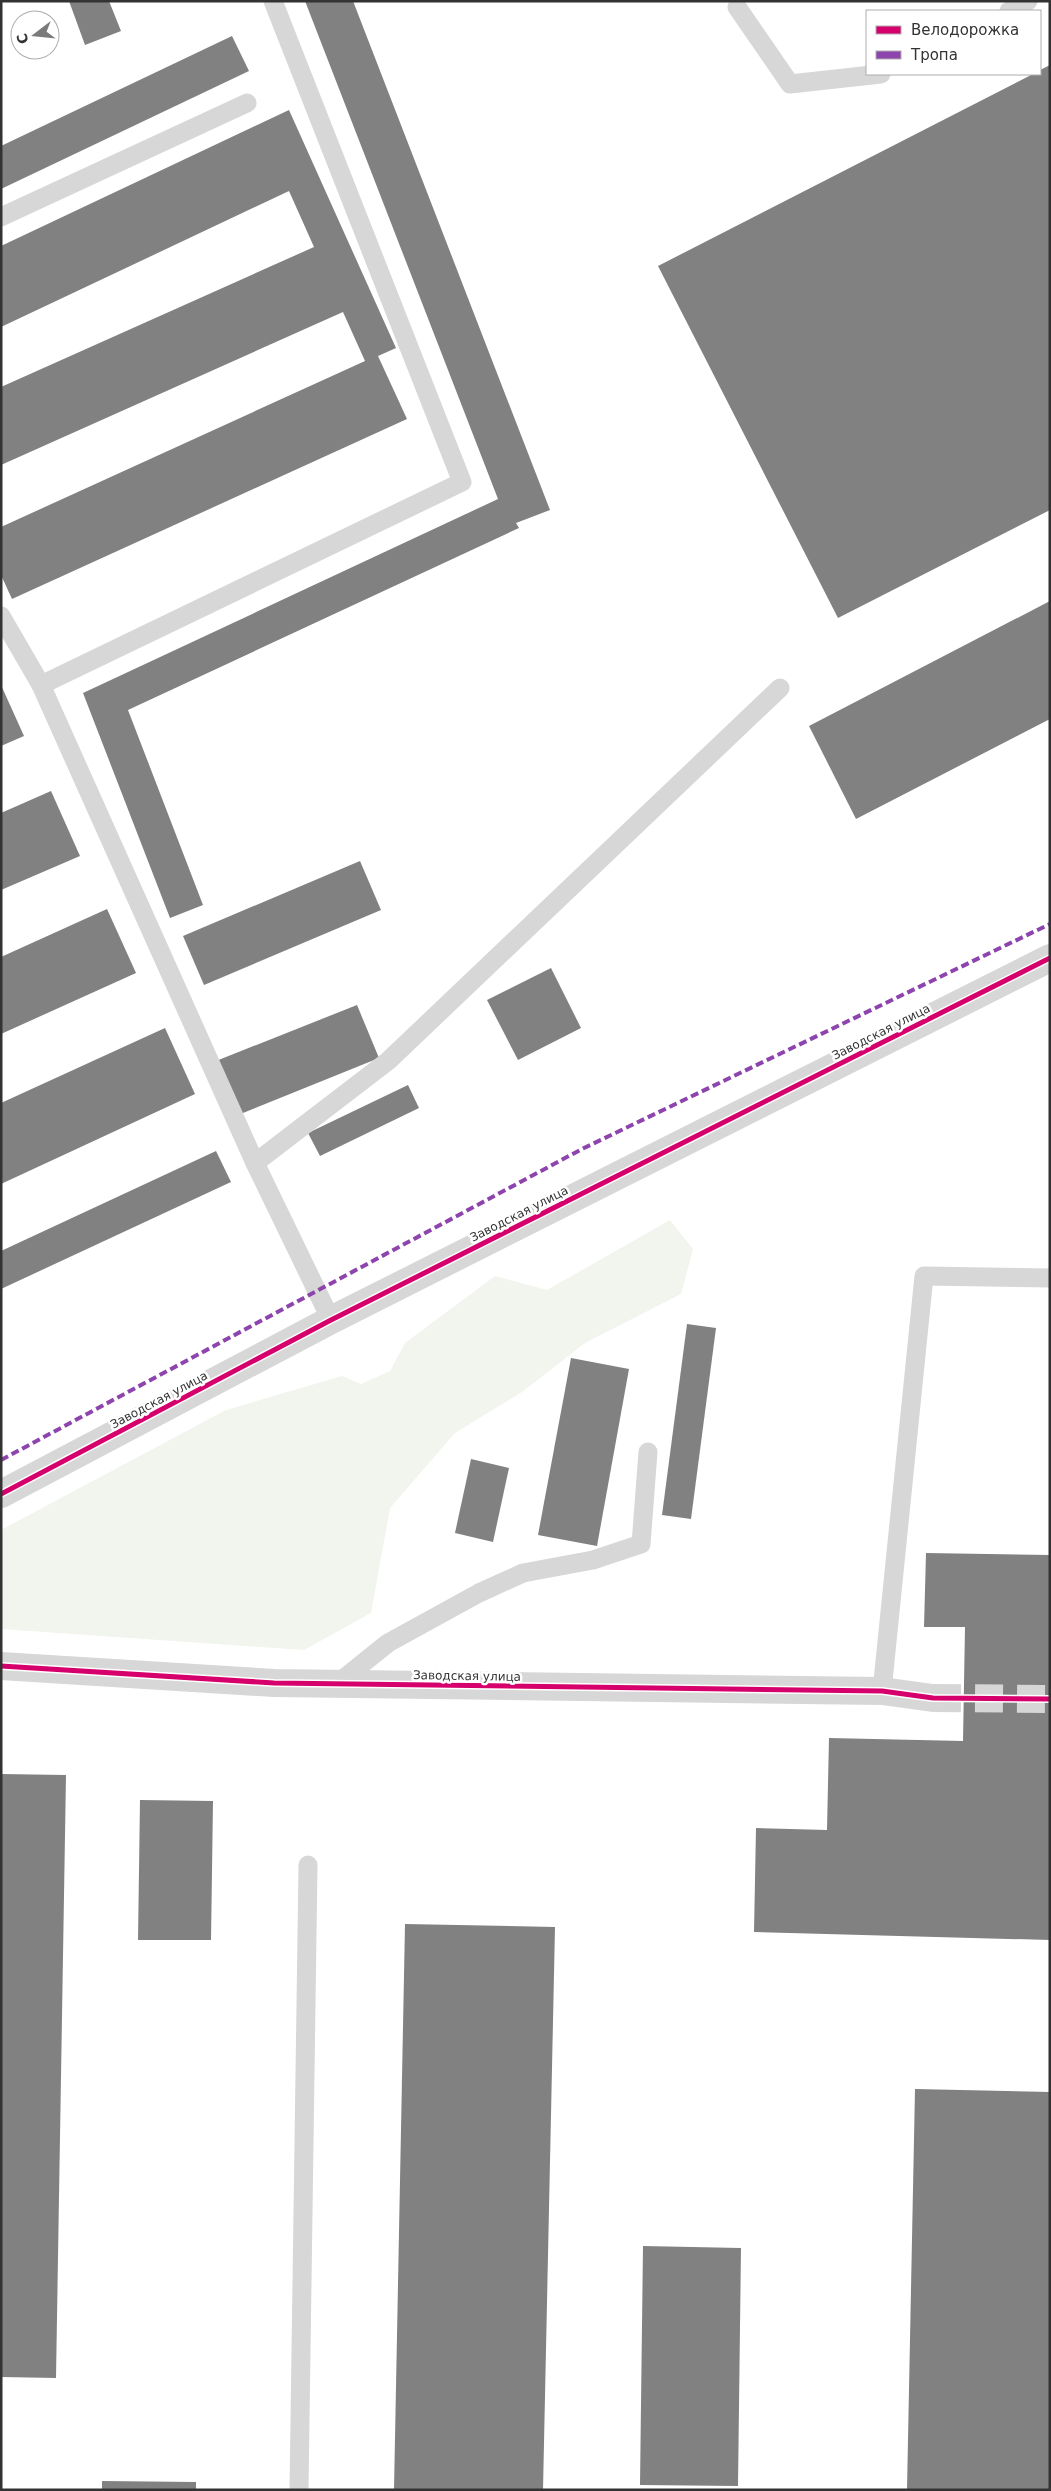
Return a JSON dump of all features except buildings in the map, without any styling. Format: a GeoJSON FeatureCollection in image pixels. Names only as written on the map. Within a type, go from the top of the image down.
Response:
{"type":"FeatureCollection","features":[{"type":"Feature","properties":{"kind":"street","name":"Заводская улица"},"geometry":{"type":"LineString","coordinates":[[1,1494],[331,1320],[1050,958]]}},
{"type":"Feature","properties":{"kind":"street","name":"Заводская улица"},"geometry":{"type":"LineString","coordinates":[[1,1666],[274,1683],[882,1692],[933,1698]]}},
{"type":"Feature","properties":{"kind":"lane"},"geometry":{"type":"LineString","coordinates":[[41,685],[462,482],[273,1]]}},
{"type":"Feature","properties":{"kind":"lane"},"geometry":{"type":"LineString","coordinates":[[1011,10],[1028,1]]}},
{"type":"Feature","properties":{"kind":"lane"},"geometry":{"type":"LineString","coordinates":[[737,7],[790,84],[872,75]]}},
{"type":"Feature","properties":{"kind":"lane"},"geometry":{"type":"LineString","coordinates":[[1,217],[247,103]]}},
{"type":"Feature","properties":{"kind":"lane"},"geometry":{"type":"LineString","coordinates":[[1,616],[41,685],[255,1163],[331,1320]]}},
{"type":"Feature","properties":{"kind":"lane"},"geometry":{"type":"LineString","coordinates":[[255,1163],[388,1062],[780,688]]}},
{"type":"Feature","properties":{"kind":"lane"},"geometry":{"type":"LineString","coordinates":[[882,1692],[924,1276],[1050,1278]]}},
{"type":"Feature","properties":{"kind":"lane"},"geometry":{"type":"LineString","coordinates":[[337,1684],[388,1643],[479,1593],[523,1573],[593,1560],[641,1544],[648,1452]]}},
{"type":"Feature","properties":{"kind":"lane"},"geometry":{"type":"LineString","coordinates":[[299,2490],[308,1865]]}},
{"type":"Feature","properties":{"kind":"shaded area"},"geometry":{"type":"Polygon","coordinates":[[[670,1220],[693,1249],[681,1294],[585,1343],[522,1392],[455,1433],[390,1508],[371,1613],[304,1650],[1,1629],[1,1530],[226,1410],[342,1376],[361,1384],[390,1371],[405,1343],[495,1276],[547,1290],[670,1220]]]}},
{"type":"Feature","properties":{"kind":"tunnel"},"geometry":{"type":"LineString","coordinates":[[933,1698],[1050,1699]]}},
{"type":"Feature","properties":{"kind":"marked path"},"geometry":{"type":"LineString","coordinates":[[1,1460],[582,1149],[1050,924]]}},
{"type":"Feature","properties":{"kind":"cycle path"},"geometry":{"type":"LineString","coordinates":[[1,1494],[331,1320],[1050,958]]}},
{"type":"Feature","properties":{"kind":"cycle path"},"geometry":{"type":"LineString","coordinates":[[1,1666],[274,1683],[882,1691],[933,1698],[1050,1699]]}}]}
